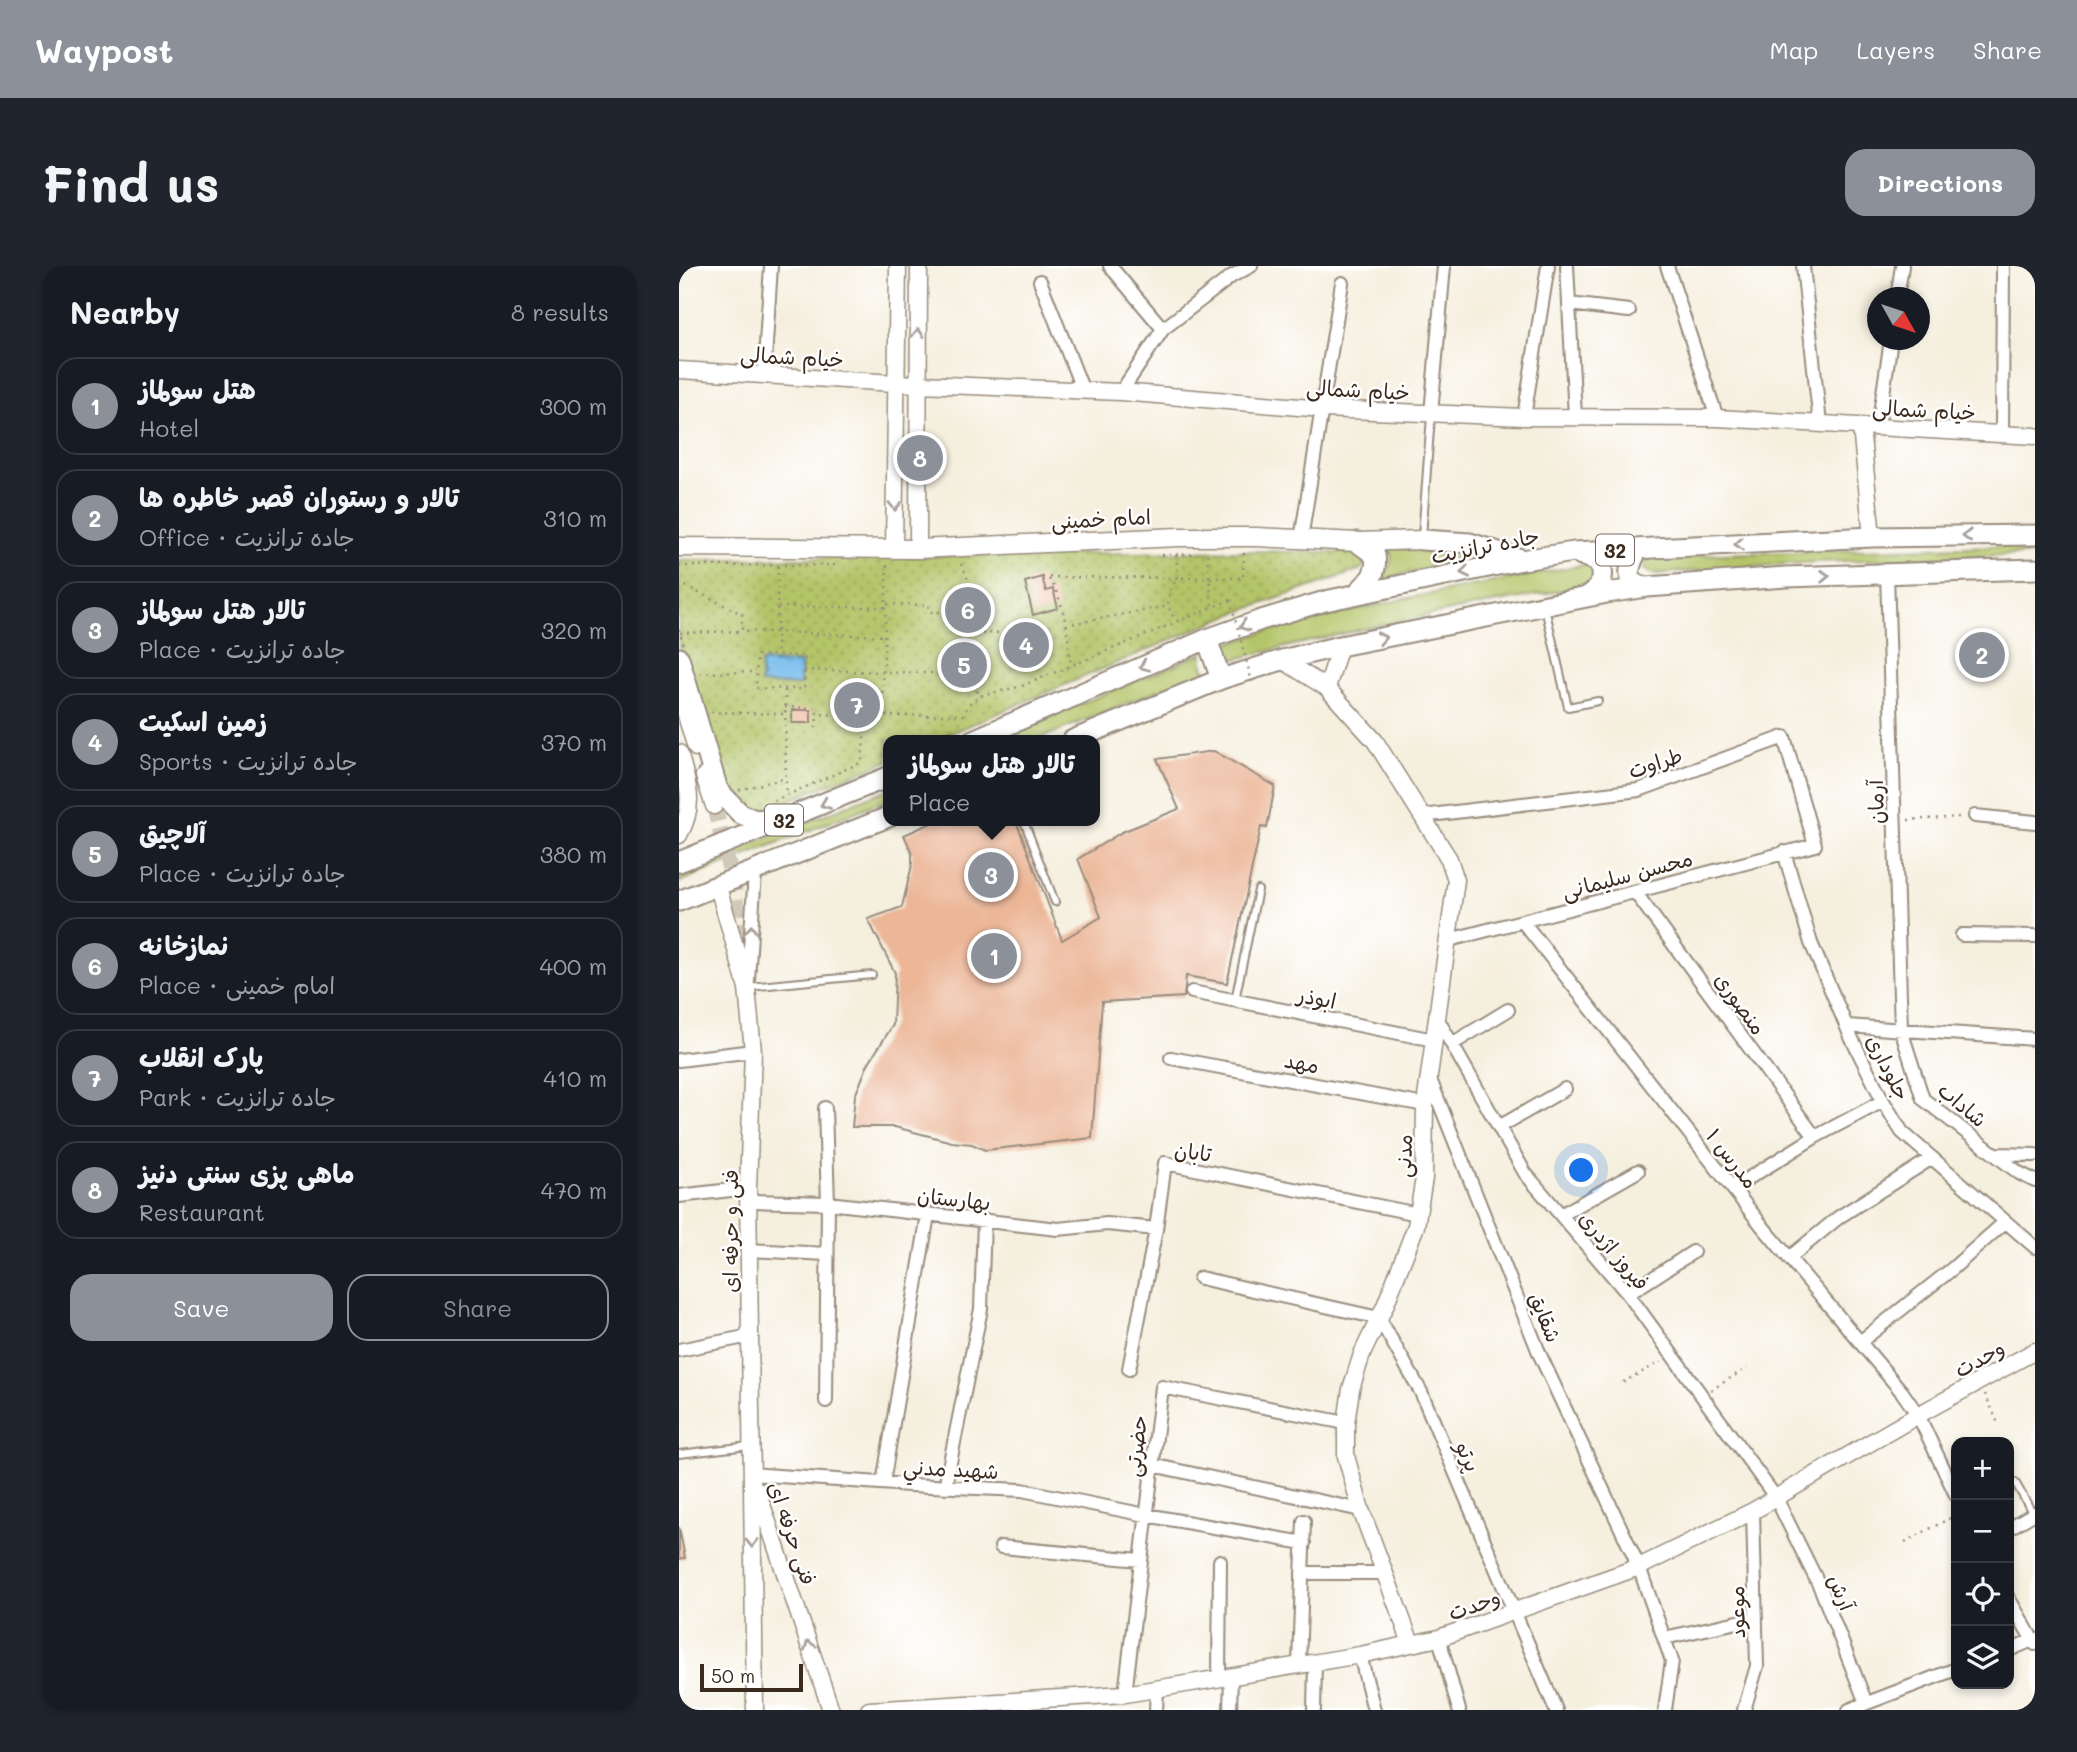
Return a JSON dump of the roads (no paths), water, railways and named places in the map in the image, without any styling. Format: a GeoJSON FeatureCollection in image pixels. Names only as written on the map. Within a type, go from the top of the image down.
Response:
{"type":"FeatureCollection","features":[{"type":"Feature","properties":{"kind":"main road","name":"جاده ترانزیت"},"geometry":{"type":"LineString","coordinates":[[985,735],[1207,639],[1261,620],[1356,594],[1522,560],[1574,552],[1872,537],[2035,535]]}},
{"type":"Feature","properties":{"kind":"main road","name":"امام خمینی"},"geometry":{"type":"LineString","coordinates":[[679,547],[890,557],[918,549],[1179,537],[1357,542],[1422,540],[1470,543],[1522,560]]}},
{"type":"Feature","properties":{"kind":"main road"},"geometry":{"type":"LineString","coordinates":[[1356,594],[1373,577],[1377,566],[1375,555],[1357,542]]}},
{"type":"Feature","properties":{"kind":"main road"},"geometry":{"type":"LineString","coordinates":[[1639,549],[1630,564],[1629,572],[1632,580],[1647,587]]}},
{"type":"Feature","properties":{"kind":"main road"},"geometry":{"type":"LineString","coordinates":[[1574,552],[1597,561],[1601,566],[1602,581],[1596,591],[1585,597]]}},
{"type":"Feature","properties":{"kind":"main road","name":"32"},"geometry":{"type":"LineString","coordinates":[[1085,735],[1221,679],[1282,660],[1585,597],[1647,587],[1887,573],[2035,569]]}},
{"type":"Feature","properties":{"kind":"main road"},"geometry":{"type":"LineString","coordinates":[[1207,639],[1221,679]]}},
{"type":"Feature","properties":{"kind":"main road"},"geometry":{"type":"LineString","coordinates":[[685,665],[718,790],[741,814],[755,820],[795,816]]}},
{"type":"Feature","properties":{"kind":"main road","name":"32"},"geometry":{"type":"LineString","coordinates":[[679,862],[883,779]]}},
{"type":"Feature","properties":{"kind":"main road","name":"32"},"geometry":{"type":"LineString","coordinates":[[679,901],[883,819]]}},
{"type":"Feature","properties":{"kind":"street"},"geometry":{"type":"LineString","coordinates":[[764,375],[771,266]]}},
{"type":"Feature","properties":{"kind":"street"},"geometry":{"type":"LineString","coordinates":[[890,557],[898,266]]}},
{"type":"Feature","properties":{"kind":"street"},"geometry":{"type":"LineString","coordinates":[[918,549],[919,266]]}},
{"type":"Feature","properties":{"kind":"street"},"geometry":{"type":"LineString","coordinates":[[1110,266],[1163,329]]}},
{"type":"Feature","properties":{"kind":"street"},"geometry":{"type":"LineString","coordinates":[[1121,392],[1163,329],[1229,271],[1251,266]]}},
{"type":"Feature","properties":{"kind":"street"},"geometry":{"type":"LineString","coordinates":[[1431,414],[1444,266]]}},
{"type":"Feature","properties":{"kind":"street"},"geometry":{"type":"LineString","coordinates":[[1524,417],[1548,266]]}},
{"type":"Feature","properties":{"kind":"street"},"geometry":{"type":"LineString","coordinates":[[1567,266],[1575,417]]}},
{"type":"Feature","properties":{"kind":"street"},"geometry":{"type":"LineString","coordinates":[[1667,266],[1717,418]]}},
{"type":"Feature","properties":{"kind":"street"},"geometry":{"type":"LineString","coordinates":[[1803,266],[1820,424]]}},
{"type":"Feature","properties":{"kind":"street"},"geometry":{"type":"LineString","coordinates":[[1899,287],[1902,266]]}},
{"type":"Feature","properties":{"kind":"street"},"geometry":{"type":"LineString","coordinates":[[2002,434],[2003,266]]}},
{"type":"Feature","properties":{"kind":"street"},"geometry":{"type":"LineString","coordinates":[[1040,281],[1083,391]]}},
{"type":"Feature","properties":{"kind":"street"},"geometry":{"type":"LineString","coordinates":[[1301,539],[1342,283]]}},
{"type":"Feature","properties":{"kind":"street"},"geometry":{"type":"LineString","coordinates":[[1569,304],[1629,311]]}},
{"type":"Feature","properties":{"kind":"street"},"geometry":{"type":"LineString","coordinates":[[1872,537],[1870,427],[1889,350]]}},
{"type":"Feature","properties":{"kind":"street","name":"خیام شمالی"},"geometry":{"type":"LineString","coordinates":[[679,370],[895,383],[1121,392],[1323,409],[1524,417],[1717,418],[2035,436]]}},
{"type":"Feature","properties":{"kind":"street","name":"آرمان"},"geometry":{"type":"LineString","coordinates":[[1887,573],[1901,1030]]}},
{"type":"Feature","properties":{"kind":"street"},"geometry":{"type":"LineString","coordinates":[[1327,688],[1340,646]]}},
{"type":"Feature","properties":{"kind":"street","name":"مدنی"},"geometry":{"type":"LineString","coordinates":[[1282,660],[1327,688],[1374,741],[1449,859],[1456,880],[1425,1105],[1424,1178],[1416,1226],[1362,1354],[1351,1389],[1346,1423],[1346,1456],[1361,1510],[1411,1643]]}},
{"type":"Feature","properties":{"kind":"street"},"geometry":{"type":"LineString","coordinates":[[679,693],[713,806]]}},
{"type":"Feature","properties":{"kind":"street","name":"طراوت"},"geometry":{"type":"LineString","coordinates":[[1422,816],[1639,790],[1784,737],[1815,845]]}},
{"type":"Feature","properties":{"kind":"street"},"geometry":{"type":"LineString","coordinates":[[679,753],[688,782],[690,802],[688,819],[679,835]]}},
{"type":"Feature","properties":{"kind":"street"},"geometry":{"type":"LineString","coordinates":[[1975,816],[2035,822]]}},
{"type":"Feature","properties":{"kind":"street","name":"محسن سلیمانی"},"geometry":{"type":"LineString","coordinates":[[1448,940],[1815,845]]}},
{"type":"Feature","properties":{"kind":"street","name":"جلوداری"},"geometry":{"type":"LineString","coordinates":[[1784,852],[1811,943],[1883,1101],[1902,1132],[2035,1247]]}},
{"type":"Feature","properties":{"kind":"street"},"geometry":{"type":"LineString","coordinates":[[747,988],[755,872]]}},
{"type":"Feature","properties":{"kind":"street"},"geometry":{"type":"LineString","coordinates":[[718,887],[747,988]]}},
{"type":"Feature","properties":{"kind":"street","name":"منصوری"},"geometry":{"type":"LineString","coordinates":[[1635,892],[1815,1137]]}},
{"type":"Feature","properties":{"kind":"street","name":"مدرس ۱"},"geometry":{"type":"LineString","coordinates":[[1523,922],[1789,1258],[1918,1415],[1951,1484]]}},
{"type":"Feature","properties":{"kind":"street"},"geometry":{"type":"LineString","coordinates":[[1962,935],[2035,936]]}},
{"type":"Feature","properties":{"kind":"street","name":"فنی و حرفه ای"},"geometry":{"type":"LineString","coordinates":[[747,988],[753,1051],[749,1194],[751,1474]]}},
{"type":"Feature","properties":{"kind":"street","name":"ابوذر"},"geometry":{"type":"LineString","coordinates":[[1192,992],[1434,1040]]}},
{"type":"Feature","properties":{"kind":"street"},"geometry":{"type":"LineString","coordinates":[[1452,1044],[1508,1010]]}},
{"type":"Feature","properties":{"kind":"street","name":"فیروز اژدری"},"geometry":{"type":"LineString","coordinates":[[1437,1018],[1525,1173],[1628,1294],[1776,1499]]}},
{"type":"Feature","properties":{"kind":"street"},"geometry":{"type":"LineString","coordinates":[[1847,1026],[2035,1039]]}},
{"type":"Feature","properties":{"kind":"street","name":"شاداب"},"geometry":{"type":"LineString","coordinates":[[1901,1030],[1923,1099],[2019,1173],[2035,1181]]}},
{"type":"Feature","properties":{"kind":"street"},"geometry":{"type":"LineString","coordinates":[[679,1060],[753,1051]]}},
{"type":"Feature","properties":{"kind":"street","name":"مهد"},"geometry":{"type":"LineString","coordinates":[[1171,1058],[1425,1105]]}},
{"type":"Feature","properties":{"kind":"street","name":"شقایق"},"geometry":{"type":"LineString","coordinates":[[1429,1077],[1540,1355],[1639,1567],[1672,1661],[1665,1710]]}},
{"type":"Feature","properties":{"kind":"street"},"geometry":{"type":"LineString","coordinates":[[1499,1127],[1565,1089]]}},
{"type":"Feature","properties":{"kind":"street"},"geometry":{"type":"LineString","coordinates":[[1733,1188],[1815,1137],[1883,1101]]}},
{"type":"Feature","properties":{"kind":"street"},"geometry":{"type":"LineString","coordinates":[[825,1108],[828,1203],[826,1401]]}},
{"type":"Feature","properties":{"kind":"street"},"geometry":{"type":"LineString","coordinates":[[1996,1154],[2035,1155]]}},
{"type":"Feature","properties":{"kind":"street"},"geometry":{"type":"LineString","coordinates":[[1789,1258],[1839,1217],[1932,1158]]}},
{"type":"Feature","properties":{"kind":"street","name":"تابان"},"geometry":{"type":"LineString","coordinates":[[1129,1369],[1156,1229],[1165,1163],[1418,1214]]}},
{"type":"Feature","properties":{"kind":"street"},"geometry":{"type":"LineString","coordinates":[[1560,1214],[1638,1171]]}},
{"type":"Feature","properties":{"kind":"street","name":"بهارستان"},"geometry":{"type":"LineString","coordinates":[[679,1196],[749,1194],[1058,1229],[1107,1224],[1156,1229]]}},
{"type":"Feature","properties":{"kind":"street"},"geometry":{"type":"LineString","coordinates":[[883,1483],[928,1215]]}},
{"type":"Feature","properties":{"kind":"street"},"geometry":{"type":"LineString","coordinates":[[945,1487],[981,1309],[984,1221]]}},
{"type":"Feature","properties":{"kind":"street"},"geometry":{"type":"LineString","coordinates":[[1860,1342],[1952,1269],[2005,1222]]}},
{"type":"Feature","properties":{"kind":"street"},"geometry":{"type":"LineString","coordinates":[[749,1250],[828,1254]]}},
{"type":"Feature","properties":{"kind":"street"},"geometry":{"type":"LineString","coordinates":[[1628,1294],[1693,1252]]}},
{"type":"Feature","properties":{"kind":"street"},"geometry":{"type":"LineString","coordinates":[[1200,1278],[1379,1318]]}},
{"type":"Feature","properties":{"kind":"street","name":"پرتو"},"geometry":{"type":"LineString","coordinates":[[1379,1318],[1422,1392],[1556,1710]]}},
{"type":"Feature","properties":{"kind":"street"},"geometry":{"type":"LineString","coordinates":[[679,1350],[750,1336]]}},
{"type":"Feature","properties":{"kind":"street","name":"وحدت"},"geometry":{"type":"LineString","coordinates":[[869,1710],[1125,1695],[1360,1655],[1439,1638],[1639,1567],[1776,1499],[1918,1415],[2035,1351]]}},
{"type":"Feature","properties":{"kind":"street","name":"حضرتی"},"geometry":{"type":"LineString","coordinates":[[1125,1695],[1162,1387],[1346,1423]]}},
{"type":"Feature","properties":{"kind":"street"},"geometry":{"type":"LineString","coordinates":[[1152,1465],[1361,1510]]}},
{"type":"Feature","properties":{"kind":"street","name":"شهيد مدني"},"geometry":{"type":"LineString","coordinates":[[751,1474],[1022,1490],[1304,1543]]}},
{"type":"Feature","properties":{"kind":"street","name":"فنی حرفه ای"},"geometry":{"type":"LineString","coordinates":[[751,1474],[755,1710]]}},
{"type":"Feature","properties":{"kind":"street","name":"فنی حرفه ای"},"geometry":{"type":"LineString","coordinates":[[751,1474],[831,1710]]}},
{"type":"Feature","properties":{"kind":"street","name":"آرش"},"geometry":{"type":"LineString","coordinates":[[1776,1499],[1821,1589],[1866,1703]]}},
{"type":"Feature","properties":{"kind":"street","name":"موعود"},"geometry":{"type":"LineString","coordinates":[[1744,1710],[1757,1665],[1753,1511]]}},
{"type":"Feature","properties":{"kind":"street"},"geometry":{"type":"LineString","coordinates":[[2014,1525],[2034,1514]]}},
{"type":"Feature","properties":{"kind":"street"},"geometry":{"type":"LineString","coordinates":[[1304,1521],[1302,1573],[1307,1663],[1314,1710]]}},
{"type":"Feature","properties":{"kind":"street"},"geometry":{"type":"LineString","coordinates":[[1001,1547],[1140,1560]]}},
{"type":"Feature","properties":{"kind":"street"},"geometry":{"type":"LineString","coordinates":[[1220,1561],[1225,1678],[1230,1710]]}},
{"type":"Feature","properties":{"kind":"street"},"geometry":{"type":"LineString","coordinates":[[1302,1573],[1385,1573]]}},
{"type":"Feature","properties":{"kind":"street"},"geometry":{"type":"LineString","coordinates":[[2014,1607],[2034,1641],[2014,1648]]}},
{"type":"Feature","properties":{"kind":"street"},"geometry":{"type":"LineString","coordinates":[[1664,1638],[1756,1618]]}},
{"type":"Feature","properties":{"kind":"street"},"geometry":{"type":"LineString","coordinates":[[1439,1638],[1459,1710]]}},
{"type":"Feature","properties":{"kind":"street"},"geometry":{"type":"LineString","coordinates":[[1360,1655],[1374,1710]]}},
{"type":"Feature","properties":{"kind":"street"},"geometry":{"type":"LineString","coordinates":[[1849,1710],[1951,1672]]}},
{"type":"Feature","properties":{"kind":"street"},"geometry":{"type":"LineString","coordinates":[[1156,1710],[1157,1689]]}},
{"type":"Feature","properties":{"kind":"lane"},"geometry":{"type":"LineString","coordinates":[[1422,540],[1431,414]]}},
{"type":"Feature","properties":{"kind":"lane"},"geometry":{"type":"LineString","coordinates":[[1545,606],[1567,707],[1598,701]]}},
{"type":"Feature","properties":{"kind":"lane"},"geometry":{"type":"LineString","coordinates":[[1026,826],[1055,902]]}},
{"type":"Feature","properties":{"kind":"lane"},"geometry":{"type":"LineString","coordinates":[[1235,1000],[1258,890]]}},
{"type":"Feature","properties":{"kind":"lane"},"geometry":{"type":"LineString","coordinates":[[747,988],[872,975]]}},
{"type":"Feature","properties":{"kind":"lane"},"geometry":{"type":"LineString","coordinates":[[679,1454],[751,1446]]}},
{"type":"Feature","properties":{"kind":"lane"},"geometry":{"type":"LineString","coordinates":[[2015,1482],[2034,1514]]}},
{"type":"Feature","properties":{"kind":"water"},"geometry":{"type":"Polygon","coordinates":[[[761,662],[801,663],[800,685],[761,684],[761,662]]]}},
{"type":"Feature","properties":{"kind":"tunnel"},"geometry":{"type":"LineString","coordinates":[[714,806],[734,888],[743,958]]}},
{"type":"Feature","properties":{"kind":"place","name":"ماهی پزی سنتی دنیز"},"geometry":{"type":"Point","coordinates":[920,458]}},
{"type":"Feature","properties":{"kind":"place","name":"نمازخانه"},"geometry":{"type":"Point","coordinates":[968,610]}},
{"type":"Feature","properties":{"kind":"place","name":"زمین اسکیت"},"geometry":{"type":"Point","coordinates":[1026,645]}},
{"type":"Feature","properties":{"kind":"place","name":"تالار و رستوران قصر خاطره ها"},"geometry":{"type":"Point","coordinates":[1982,655]}},
{"type":"Feature","properties":{"kind":"place","name":"آلاچیق"},"geometry":{"type":"Point","coordinates":[964,665]}},
{"type":"Feature","properties":{"kind":"place","name":"پارک انقلاب"},"geometry":{"type":"Point","coordinates":[857,705]}},
{"type":"Feature","properties":{"kind":"place","name":"تالار هتل سولماز"},"geometry":{"type":"Point","coordinates":[991,875]}},
{"type":"Feature","properties":{"kind":"place","name":"هتل سولماز"},"geometry":{"type":"Point","coordinates":[994,956]}}]}
